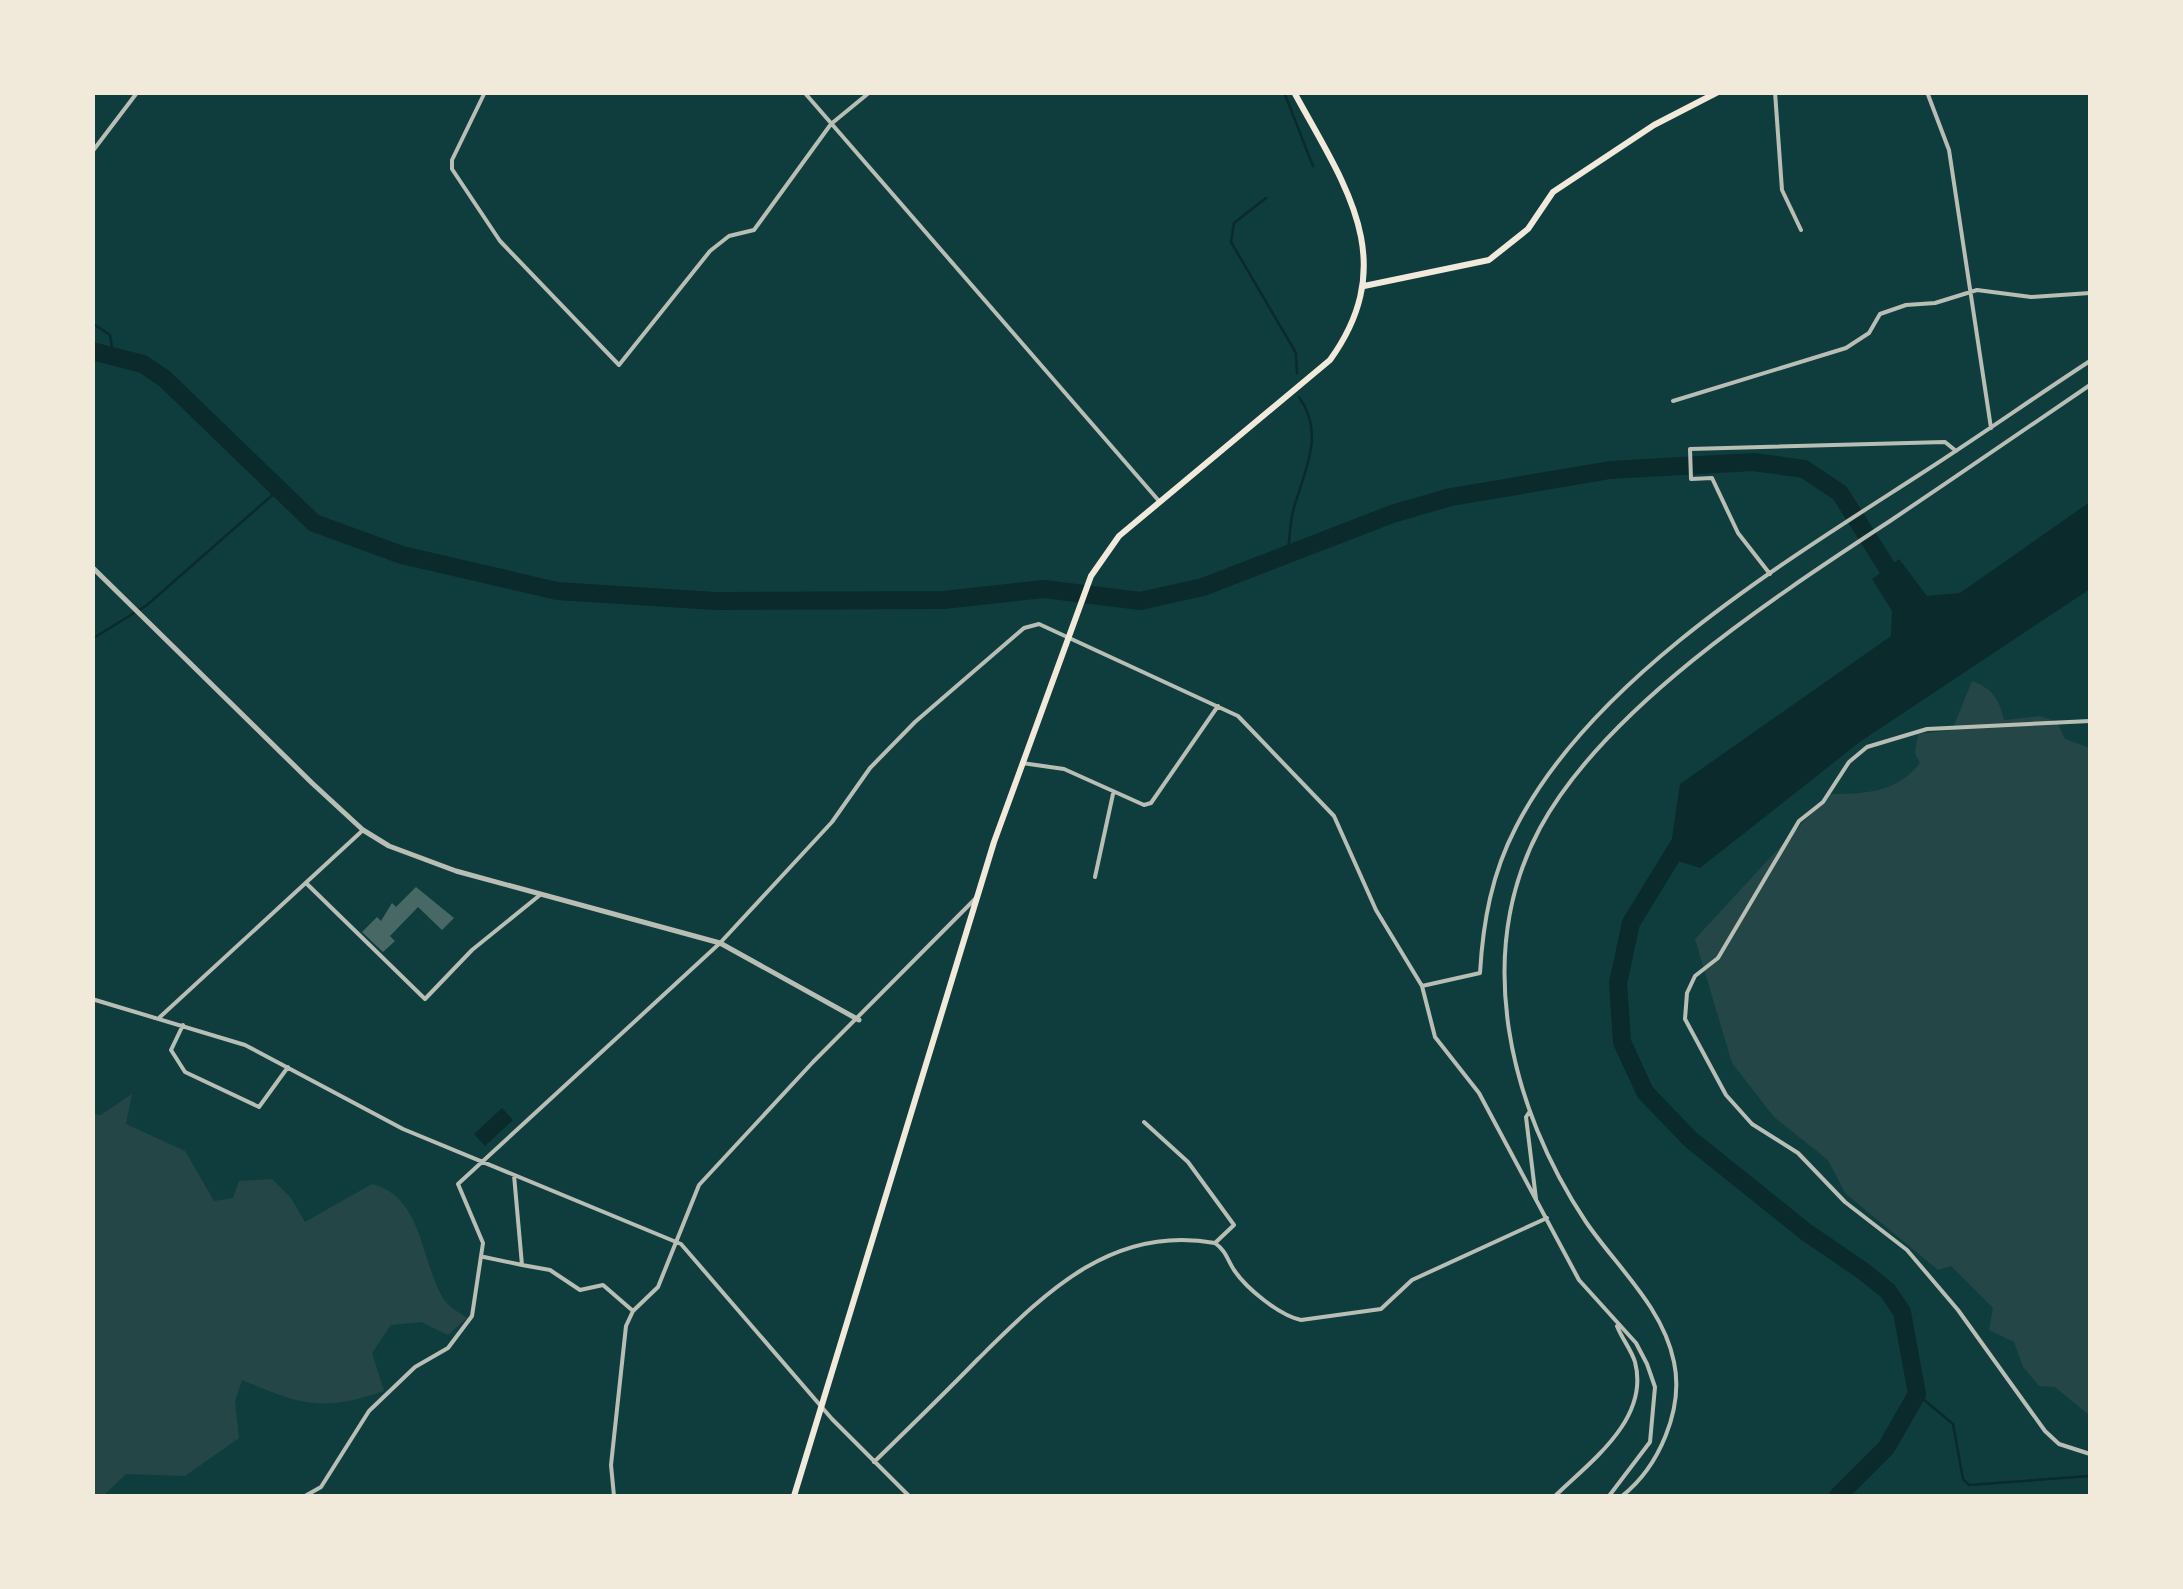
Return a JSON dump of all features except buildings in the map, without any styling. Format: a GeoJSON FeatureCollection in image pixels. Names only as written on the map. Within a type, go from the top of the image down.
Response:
{"type":"FeatureCollection","features":[{"type":"Feature","properties":{"kind":"main road"},"geometry":{"type":"LineString","coordinates":[[794,1496],[977,897],[1090,576],[1118,536],[1330,360],[1347,336],[1364,286],[1361,225],[1294,92]]}},
{"type":"Feature","properties":{"kind":"main road"},"geometry":{"type":"LineString","coordinates":[[1364,286],[1489,260],[1528,229],[1553,192],[1654,125],[1718,92]]}},
{"type":"Feature","properties":{"kind":"street"},"geometry":{"type":"LineString","coordinates":[[485,92],[452,160],[452,168],[500,240],[619,365],[710,251],[729,236],[754,230],[831,124],[870,92]]}},
{"type":"Feature","properties":{"kind":"street"},"geometry":{"type":"LineString","coordinates":[[804,92],[1159,501]]}},
{"type":"Feature","properties":{"kind":"street"},"geometry":{"type":"LineString","coordinates":[[1775,92],[1782,190],[1801,230]]}},
{"type":"Feature","properties":{"kind":"street"},"geometry":{"type":"LineString","coordinates":[[1927,92],[1949,150],[1991,428]]}},
{"type":"Feature","properties":{"kind":"street"},"geometry":{"type":"LineString","coordinates":[[92,152],[136,94]]}},
{"type":"Feature","properties":{"kind":"street"},"geometry":{"type":"LineString","coordinates":[[1674,401],[1846,348],[1869,333],[1880,314],[1906,304],[1935,303],[1971,292],[2012,292],[2031,298],[2090,293]]}},
{"type":"Feature","properties":{"kind":"street"},"geometry":{"type":"LineString","coordinates":[[1422,986],[1480,973],[1487,905],[1499,863],[1516,825],[1559,762],[1673,648],[1770,574],[2090,361]]}},
{"type":"Feature","properties":{"kind":"street"},"geometry":{"type":"LineString","coordinates":[[1622,1496],[1636,1486],[1658,1454],[1672,1418],[1674,1362],[1650,1306],[1562,1183],[1530,1110],[1507,1029],[1507,932],[1521,872],[1541,827],[1568,787],[1638,710],[1692,662],[1788,588],[2090,385]]}},
{"type":"Feature","properties":{"kind":"street"},"geometry":{"type":"LineString","coordinates":[[1770,574],[1738,533],[1712,478],[1691,476],[1690,450],[1946,442],[1956,451]]}},
{"type":"Feature","properties":{"kind":"street"},"geometry":{"type":"LineString","coordinates":[[92,568],[363,830],[390,846],[456,870],[720,943],[785,975],[859,1020]]}},
{"type":"Feature","properties":{"kind":"street"},"geometry":{"type":"LineString","coordinates":[[306,1496],[320,1487],[369,1411],[414,1367],[431,1360],[461,1334],[472,1316],[484,1257],[479,1227],[458,1184],[720,943],[832,822],[870,768],[915,722],[1024,628],[1039,624],[1238,716],[1321,798],[1334,816],[1376,910],[1422,986],[1435,1037],[1479,1092],[1579,1280],[1636,1343],[1647,1364],[1655,1388],[1656,1418],[1650,1442],[1609,1496]]}},
{"type":"Feature","properties":{"kind":"street"},"geometry":{"type":"LineString","coordinates":[[1022,763],[1064,770],[1134,804],[1151,802],[1218,706]]}},
{"type":"Feature","properties":{"kind":"street"},"geometry":{"type":"LineString","coordinates":[[2090,722],[1927,728],[1867,747],[1849,762],[1824,802],[1799,821],[1718,958],[1695,976],[1687,993],[1685,1019],[1710,1072],[1752,1124],[1798,1153],[1844,1202],[1907,1250],[1958,1310],[2045,1432],[2060,1444],[2090,1454]]}},
{"type":"Feature","properties":{"kind":"street"},"geometry":{"type":"LineString","coordinates":[[1095,877],[1113,794]]}},
{"type":"Feature","properties":{"kind":"street"},"geometry":{"type":"LineString","coordinates":[[160,1017],[363,830]]}},
{"type":"Feature","properties":{"kind":"street"},"geometry":{"type":"LineString","coordinates":[[307,884],[424,998],[472,950],[541,894]]}},
{"type":"Feature","properties":{"kind":"street"},"geometry":{"type":"LineString","coordinates":[[614,1496],[611,1465],[624,1334],[633,1311],[658,1288],[699,1185],[813,1062],[859,1020],[977,897]]}},
{"type":"Feature","properties":{"kind":"street"},"geometry":{"type":"LineString","coordinates":[[92,999],[244,1045],[403,1130],[674,1241],[909,1496]]}},
{"type":"Feature","properties":{"kind":"street"},"geometry":{"type":"LineString","coordinates":[[183,1024],[171,1050],[185,1072],[258,1107],[288,1066]]}},
{"type":"Feature","properties":{"kind":"street"},"geometry":{"type":"LineString","coordinates":[[1530,1110],[1526,1117],[1536,1199]]}},
{"type":"Feature","properties":{"kind":"street"},"geometry":{"type":"LineString","coordinates":[[1144,1122],[1188,1162],[1234,1225],[1214,1243]]}},
{"type":"Feature","properties":{"kind":"street"},"geometry":{"type":"LineString","coordinates":[[514,1175],[522,1265]]}},
{"type":"Feature","properties":{"kind":"street"},"geometry":{"type":"LineString","coordinates":[[874,1462],[1048,1290],[1072,1273],[1140,1243],[1214,1243],[1224,1250],[1244,1281],[1288,1317],[1301,1320],[1381,1308],[1412,1280],[1547,1218]]}},
{"type":"Feature","properties":{"kind":"street"},"geometry":{"type":"LineString","coordinates":[[484,1257],[550,1270],[580,1290],[603,1285],[633,1311]]}},
{"type":"Feature","properties":{"kind":"street"},"geometry":{"type":"LineString","coordinates":[[1555,1496],[1631,1416],[1638,1385],[1635,1362],[1616,1323]]}},
{"type":"Feature","properties":{"kind":"shaded area"},"geometry":{"type":"Polygon","coordinates":[[[2090,502],[2090,589],[1861,741],[1700,868],[1669,858],[1680,784],[1891,636],[1892,611],[1872,579],[1899,559],[1927,596],[1960,593],[2090,502]]]}},
{"type":"Feature","properties":{"kind":"shaded area"},"geometry":{"type":"Polygon","coordinates":[[[1972,681],[1994,696],[2004,720],[2040,716],[2057,722],[2065,739],[2090,748],[2090,1416],[2055,1387],[2039,1386],[2023,1367],[2014,1342],[1989,1330],[1993,1308],[1951,1266],[1938,1270],[1845,1193],[1828,1160],[1774,1117],[1732,1063],[1695,939],[1829,794],[1879,790],[1911,773],[1920,763],[1915,753],[1918,734],[1952,730],[1972,681]]]}},
{"type":"Feature","properties":{"kind":"shaded area"},"geometry":{"type":"Polygon","coordinates":[[[132,1094],[126,1124],[185,1151],[214,1201],[233,1198],[239,1181],[272,1179],[291,1198],[305,1222],[372,1184],[389,1191],[411,1216],[443,1298],[467,1318],[448,1335],[421,1322],[391,1325],[372,1353],[384,1391],[362,1398],[312,1403],[242,1380],[235,1401],[239,1438],[185,1476],[126,1474],[103,1496],[93,1496],[93,1114],[101,1115],[132,1094]]]}},
{"type":"Feature","properties":{"kind":"shaded area"},"geometry":{"type":"Polygon","coordinates":[[[502,1108],[513,1120],[485,1146],[474,1134],[502,1108]]]}},
{"type":"Feature","properties":{"kind":"waterway"},"geometry":{"type":"LineString","coordinates":[[1284,92],[1313,166]]}},
{"type":"Feature","properties":{"kind":"waterway"},"geometry":{"type":"LineString","coordinates":[[1266,198],[1234,223],[1231,242],[1296,353],[1297,373]]}},
{"type":"Feature","properties":{"kind":"waterway"},"geometry":{"type":"LineString","coordinates":[[92,323],[110,335],[113,354]]}},
{"type":"Feature","properties":{"kind":"waterway"},"geometry":{"type":"LineString","coordinates":[[92,351],[143,364],[165,379],[314,523],[402,555],[557,591],[715,601],[943,600],[1044,589],[1140,601],[1203,587],[1392,514],[1451,497],[1610,470],[1754,462],[1804,469],[1840,493],[1898,585]]}},
{"type":"Feature","properties":{"kind":"waterway"},"geometry":{"type":"LineString","coordinates":[[1288,554],[1292,515],[1312,441],[1307,412],[1299,397]]}},
{"type":"Feature","properties":{"kind":"waterway"},"geometry":{"type":"LineString","coordinates":[[92,639],[147,605],[277,491]]}},
{"type":"Feature","properties":{"kind":"waterway"},"geometry":{"type":"LineString","coordinates":[[1683,838],[1631,923],[1618,983],[1622,1042],[1645,1092],[1690,1139],[1806,1232],[1888,1291],[1902,1312],[1917,1394],[1886,1448],[1838,1496]]}},
{"type":"Feature","properties":{"kind":"waterway"},"geometry":{"type":"LineString","coordinates":[[1917,1394],[1953,1424],[1963,1479],[1969,1485],[2090,1476]]}}]}
